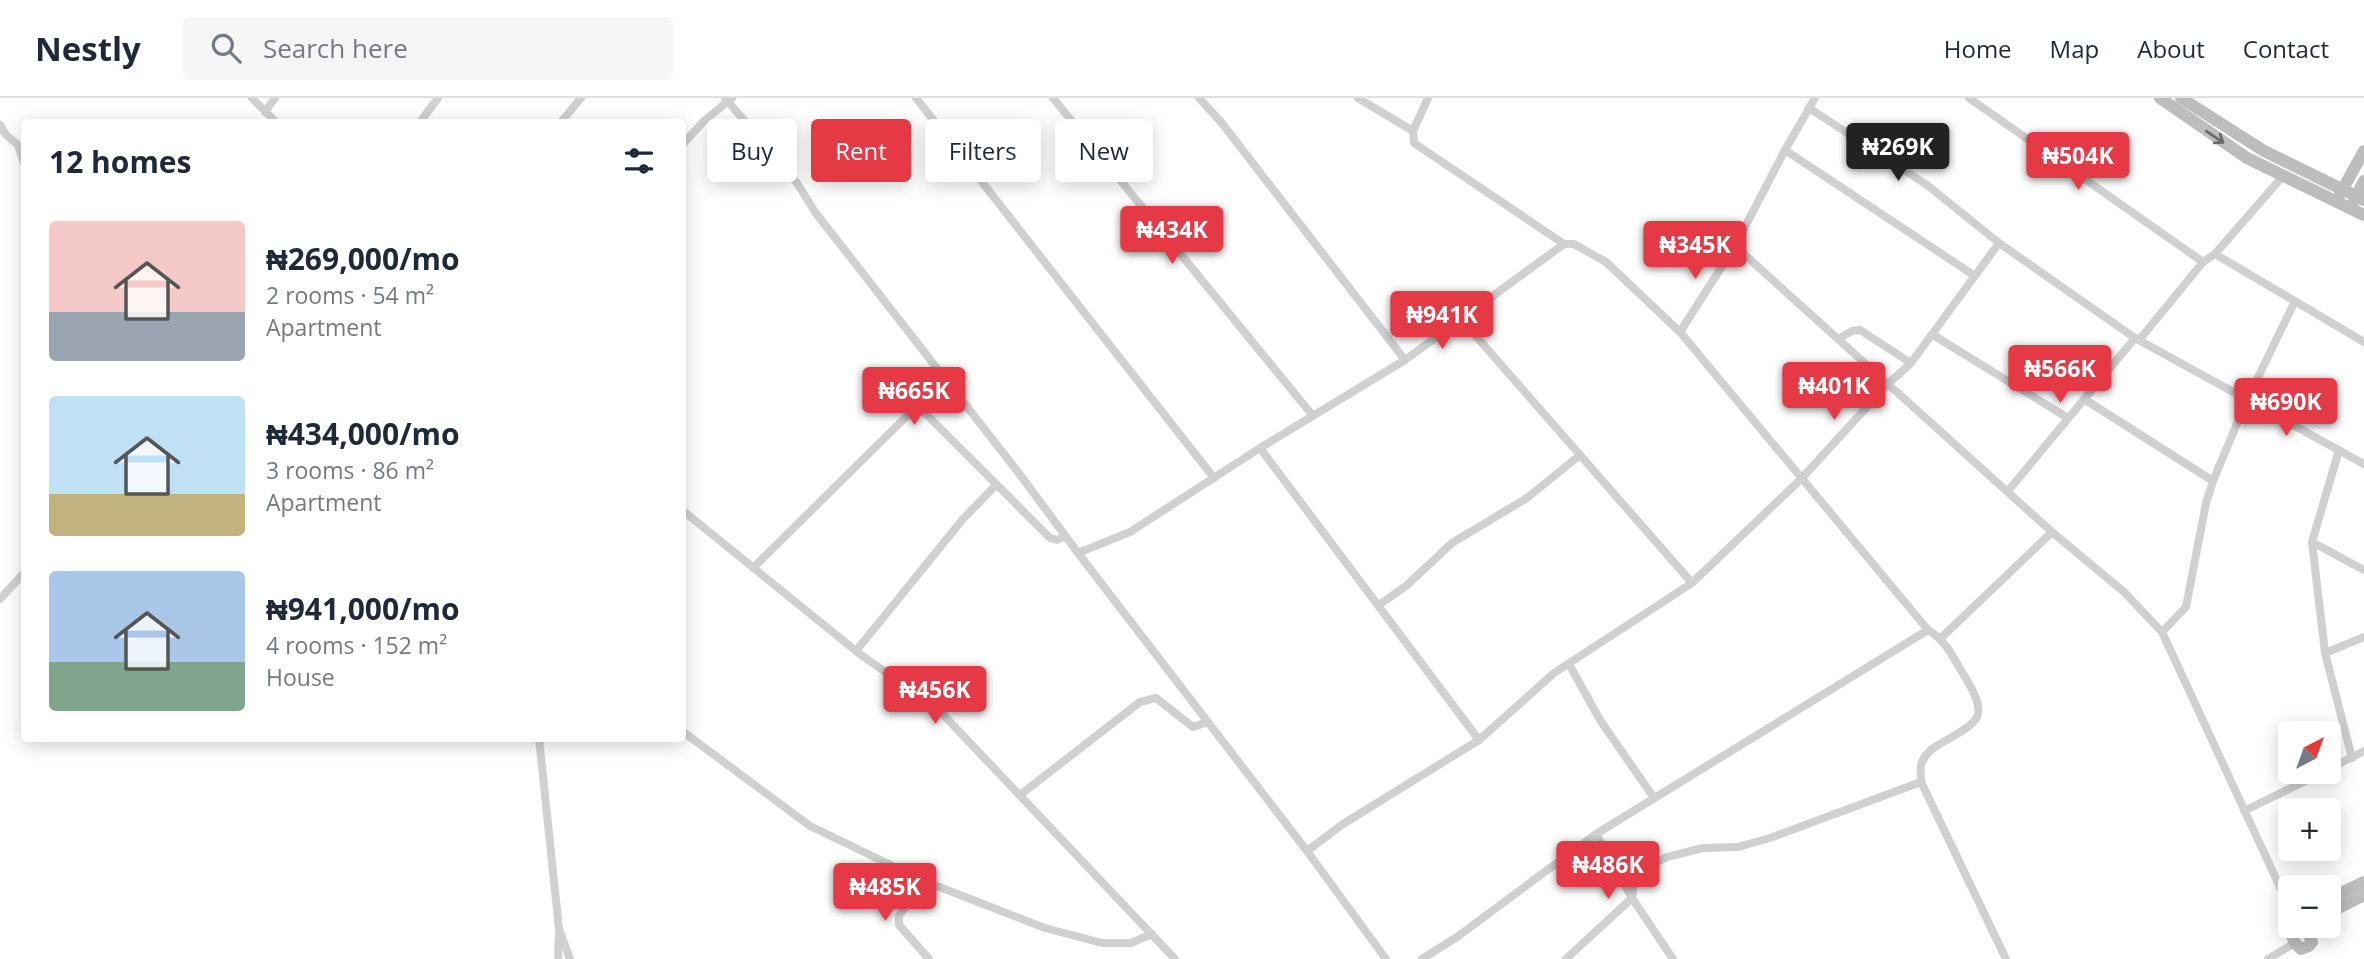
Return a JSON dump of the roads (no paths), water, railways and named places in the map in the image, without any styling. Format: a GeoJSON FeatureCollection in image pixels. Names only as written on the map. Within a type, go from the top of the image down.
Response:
{"type":"FeatureCollection","features":[{"type":"Feature","properties":{"kind":"street"},"geometry":{"type":"LineString","coordinates":[[252,98],[273,119]]}},
{"type":"Feature","properties":{"kind":"street"},"geometry":{"type":"LineString","coordinates":[[265,112],[275,98]]}},
{"type":"Feature","properties":{"kind":"street"},"geometry":{"type":"LineString","coordinates":[[422,119],[438,98]]}},
{"type":"Feature","properties":{"kind":"street"},"geometry":{"type":"LineString","coordinates":[[564,119],[581,98]]}},
{"type":"Feature","properties":{"kind":"street"},"geometry":{"type":"LineString","coordinates":[[916,98],[1214,478]]}},
{"type":"Feature","properties":{"kind":"street"},"geometry":{"type":"LineString","coordinates":[[1053,98],[1313,416]]}},
{"type":"Feature","properties":{"kind":"street"},"geometry":{"type":"LineString","coordinates":[[1199,98],[1221,122],[1405,360]]}},
{"type":"Feature","properties":{"kind":"street"},"geometry":{"type":"LineString","coordinates":[[1358,98],[1413,131]]}},
{"type":"Feature","properties":{"kind":"street"},"geometry":{"type":"LineString","coordinates":[[1428,98],[1413,131],[1414,143],[1563,244]]}},
{"type":"Feature","properties":{"kind":"street"},"geometry":{"type":"LineString","coordinates":[[1680,332],[1735,246],[1815,98]]}},
{"type":"Feature","properties":{"kind":"street"},"geometry":{"type":"LineString","coordinates":[[1969,98],[2203,262]]}},
{"type":"Feature","properties":{"kind":"street"},"geometry":{"type":"LineString","coordinates":[[2160,98],[2247,158],[2283,176],[2357,201],[2364,215]]}},
{"type":"Feature","properties":{"kind":"street"},"geometry":{"type":"LineString","coordinates":[[2180,98],[2264,151],[2340,194]]}},
{"type":"Feature","properties":{"kind":"street"},"geometry":{"type":"LineString","coordinates":[[686,141],[728,99],[797,183],[815,212],[1018,472],[1386,959]]}},
{"type":"Feature","properties":{"kind":"street"},"geometry":{"type":"LineString","coordinates":[[1809,108],[1927,185],[1999,243],[2138,338],[2364,464]]}},
{"type":"Feature","properties":{"kind":"street"},"geometry":{"type":"LineString","coordinates":[[0,125],[6,135],[18,145],[21,154]]}},
{"type":"Feature","properties":{"kind":"street"},"geometry":{"type":"LineString","coordinates":[[1785,150],[1975,276]]}},
{"type":"Feature","properties":{"kind":"street"},"geometry":{"type":"LineString","coordinates":[[2340,194],[2364,150]]}},
{"type":"Feature","properties":{"kind":"street"},"geometry":{"type":"LineString","coordinates":[[2008,491],[2203,262],[2215,254],[2283,176]]}},
{"type":"Feature","properties":{"kind":"street"},"geometry":{"type":"LineString","coordinates":[[2357,201],[2364,181]]}},
{"type":"Feature","properties":{"kind":"street"},"geometry":{"type":"LineString","coordinates":[[1078,553],[1130,533],[1260,448],[1405,360],[1563,244],[1574,243],[1606,262],[1680,332],[1928,630],[1941,638],[1975,693],[1980,709],[1973,724],[1931,750],[1921,765],[1921,782],[2006,959]]}},
{"type":"Feature","properties":{"kind":"street"},"geometry":{"type":"LineString","coordinates":[[1307,851],[1343,824],[1479,740],[1554,673],[1692,583],[1801,479],[1888,384],[1912,363],[1999,243]]}},
{"type":"Feature","properties":{"kind":"street"},"geometry":{"type":"LineString","coordinates":[[1735,246],[2052,532],[2124,592],[2162,632],[2278,883]]}},
{"type":"Feature","properties":{"kind":"street"},"geometry":{"type":"LineString","coordinates":[[2215,254],[2364,341]]}},
{"type":"Feature","properties":{"kind":"street"},"geometry":{"type":"LineString","coordinates":[[2162,632],[2186,607],[2206,503],[2213,481],[2246,400],[2295,301]]}},
{"type":"Feature","properties":{"kind":"street"},"geometry":{"type":"LineString","coordinates":[[1461,319],[1692,583]]}},
{"type":"Feature","properties":{"kind":"street"},"geometry":{"type":"LineString","coordinates":[[1838,340],[1852,331],[1860,330],[1912,363]]}},
{"type":"Feature","properties":{"kind":"street"},"geometry":{"type":"LineString","coordinates":[[1933,335],[2068,418]]}},
{"type":"Feature","properties":{"kind":"street"},"geometry":{"type":"LineString","coordinates":[[2084,399],[2213,481]]}},
{"type":"Feature","properties":{"kind":"street"},"geometry":{"type":"LineString","coordinates":[[753,568],[915,408],[926,414],[1050,538],[1058,540],[1065,536]]}},
{"type":"Feature","properties":{"kind":"street"},"geometry":{"type":"LineString","coordinates":[[1260,448],[1479,740]]}},
{"type":"Feature","properties":{"kind":"street"},"geometry":{"type":"LineString","coordinates":[[2339,450],[2312,542],[2325,653],[2352,758]]}},
{"type":"Feature","properties":{"kind":"street"},"geometry":{"type":"LineString","coordinates":[[1379,605],[1406,586],[1452,543],[1527,498],[1580,455]]}},
{"type":"Feature","properties":{"kind":"street"},"geometry":{"type":"LineString","coordinates":[[856,650],[963,519],[996,485]]}},
{"type":"Feature","properties":{"kind":"street"},"geometry":{"type":"LineString","coordinates":[[686,513],[856,650],[935,706],[1175,959]]}},
{"type":"Feature","properties":{"kind":"street"},"geometry":{"type":"LineString","coordinates":[[1941,638],[2052,532]]}},
{"type":"Feature","properties":{"kind":"street"},"geometry":{"type":"LineString","coordinates":[[2312,542],[2364,570]]}},
{"type":"Feature","properties":{"kind":"street"},"geometry":{"type":"LineString","coordinates":[[0,599],[21,576]]}},
{"type":"Feature","properties":{"kind":"street"},"geometry":{"type":"LineString","coordinates":[[1422,959],[1457,937],[1596,834],[1928,630]]}},
{"type":"Feature","properties":{"kind":"street"},"geometry":{"type":"LineString","coordinates":[[2325,653],[2364,636]]}},
{"type":"Feature","properties":{"kind":"street"},"geometry":{"type":"LineString","coordinates":[[1569,664],[1600,720],[1654,799]]}},
{"type":"Feature","properties":{"kind":"street"},"geometry":{"type":"LineString","coordinates":[[1020,795],[1140,702],[1156,698],[1193,727],[1208,722]]}},
{"type":"Feature","properties":{"kind":"street"},"geometry":{"type":"LineString","coordinates":[[686,734],[810,826],[924,881],[1045,929],[1102,943],[1132,943],[1152,933]]}},
{"type":"Feature","properties":{"kind":"street"},"geometry":{"type":"LineString","coordinates":[[539,742],[559,929],[558,959]]}},
{"type":"Feature","properties":{"kind":"street"},"geometry":{"type":"LineString","coordinates":[[2342,763],[2364,751]]}},
{"type":"Feature","properties":{"kind":"street"},"geometry":{"type":"LineString","coordinates":[[1566,959],[1632,898],[1638,878],[1651,865],[1667,857],[1703,848],[1738,847],[1770,838],[1921,782]]}},
{"type":"Feature","properties":{"kind":"street"},"geometry":{"type":"LineString","coordinates":[[2244,811],[2299,784]]}},
{"type":"Feature","properties":{"kind":"street"},"geometry":{"type":"LineString","coordinates":[[1596,834],[1632,898],[1674,959]]}},
{"type":"Feature","properties":{"kind":"street"},"geometry":{"type":"LineString","coordinates":[[924,881],[899,916],[899,925],[929,959]]}},
{"type":"Feature","properties":{"kind":"street"},"geometry":{"type":"LineString","coordinates":[[2341,893],[2364,882]]}},
{"type":"Feature","properties":{"kind":"street"},"geometry":{"type":"LineString","coordinates":[[2341,907],[2364,895]]}},
{"type":"Feature","properties":{"kind":"street"},"geometry":{"type":"LineString","coordinates":[[559,929],[570,959]]}},
{"type":"Feature","properties":{"kind":"street"},"geometry":{"type":"LineString","coordinates":[[2268,959],[2306,940],[2318,959]]}}]}
